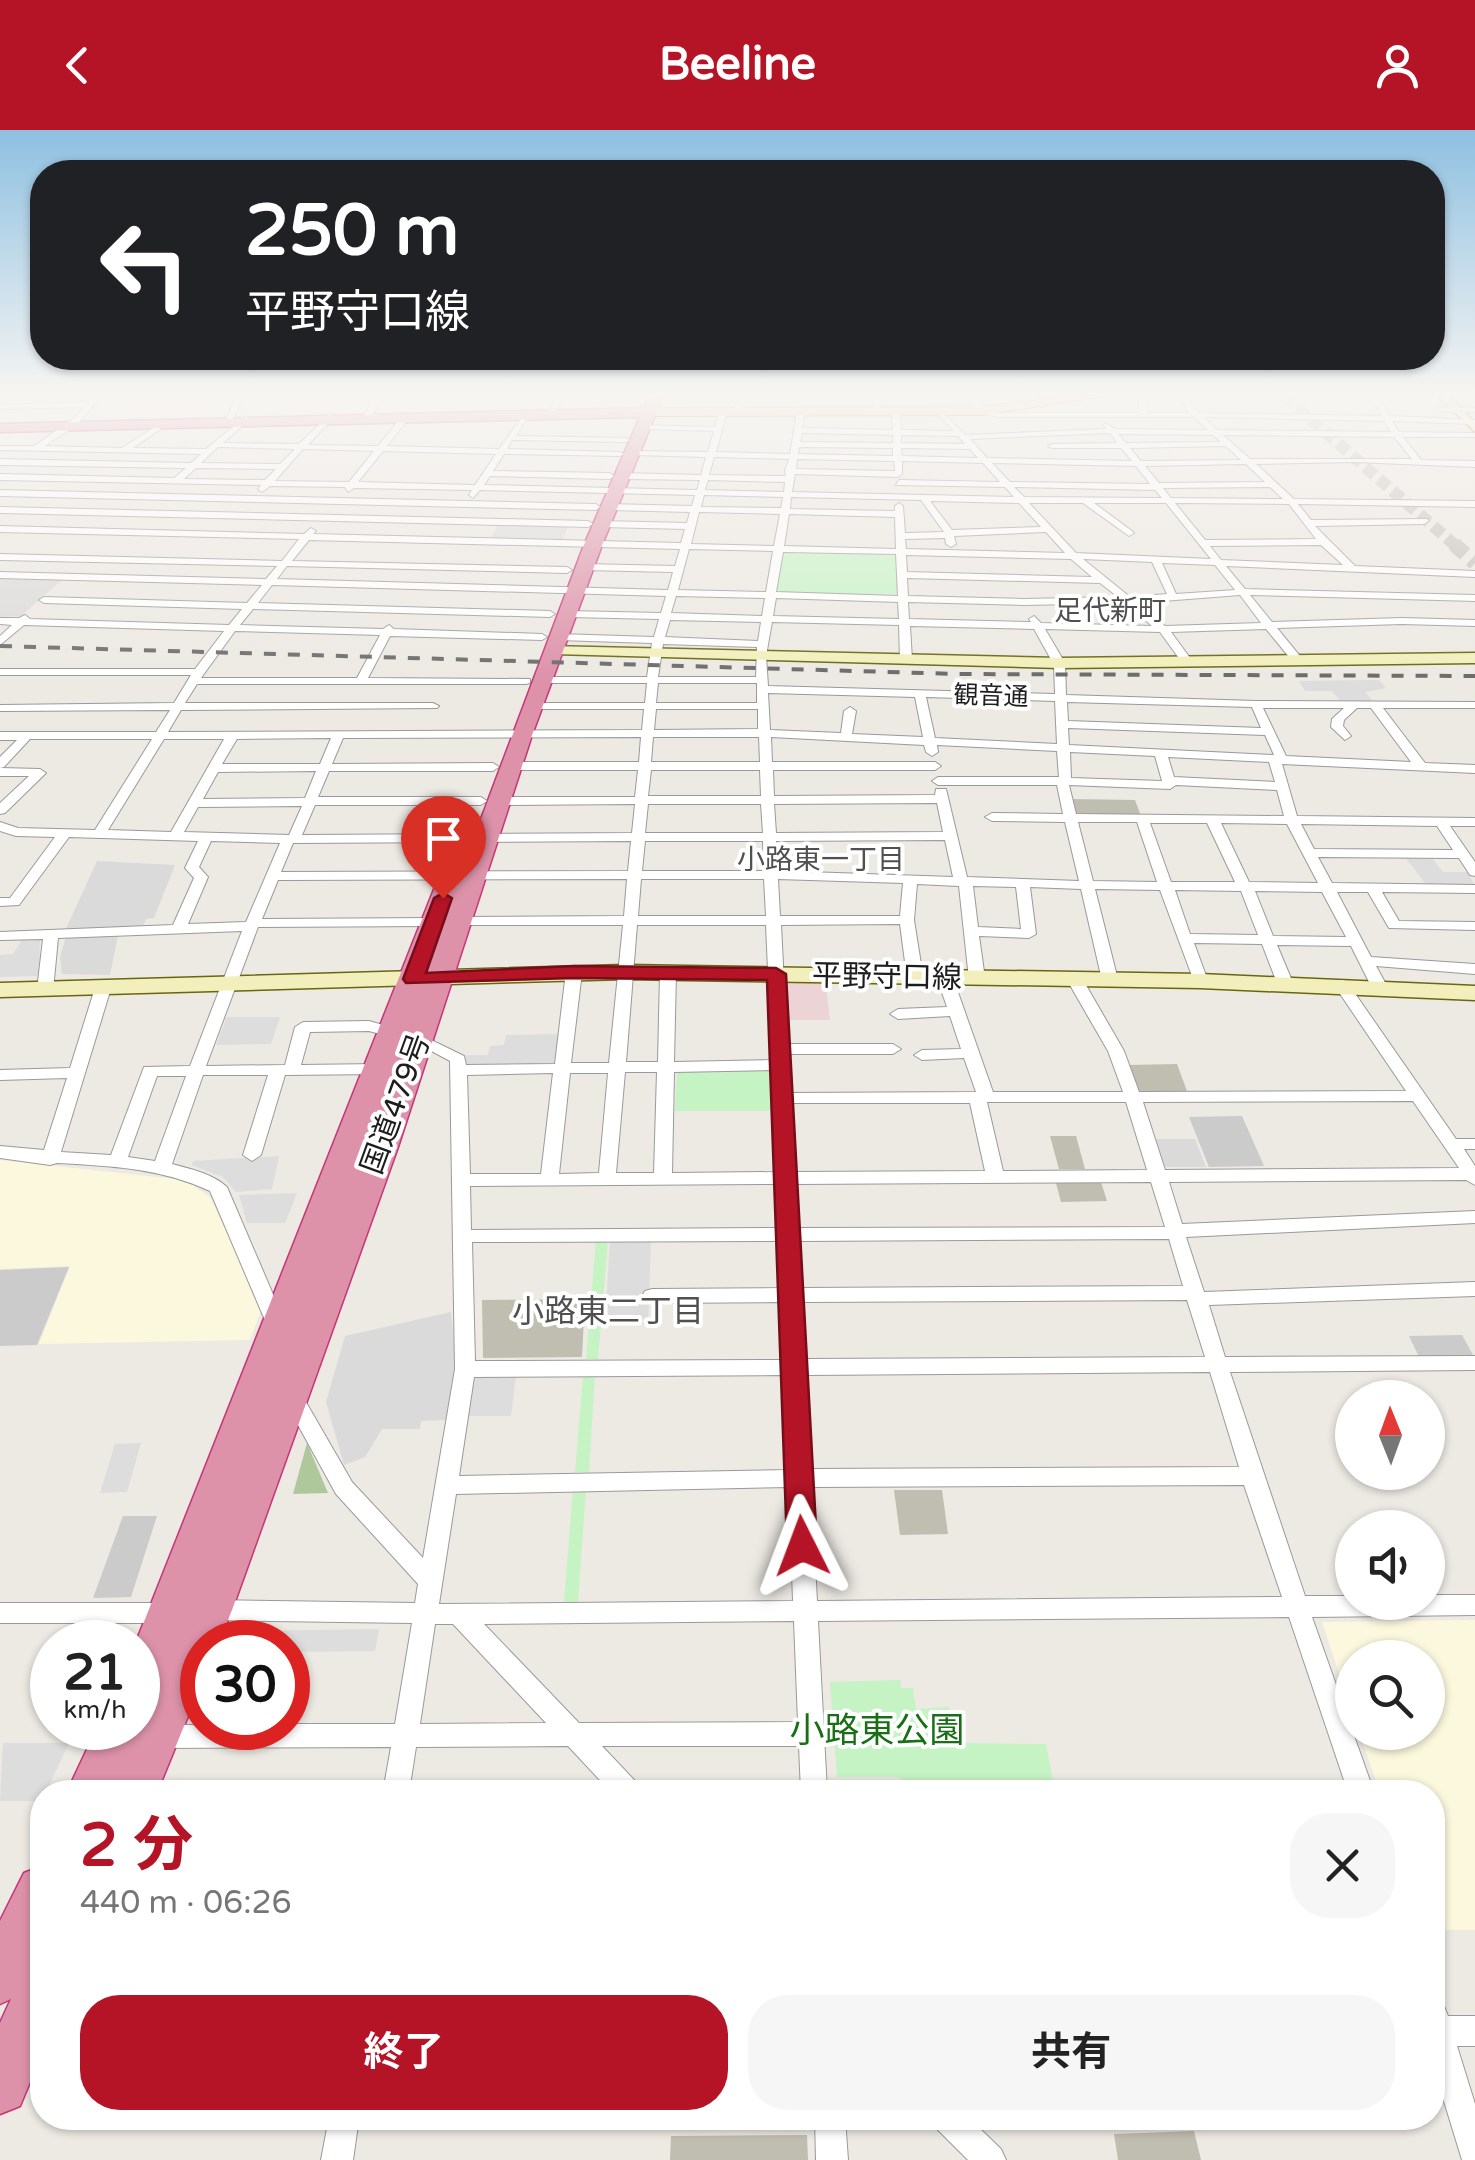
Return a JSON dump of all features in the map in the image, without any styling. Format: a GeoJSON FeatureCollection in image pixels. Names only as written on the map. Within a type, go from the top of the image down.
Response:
{"type":"FeatureCollection","features":[{"type":"Feature","properties":{"kind":"highway","name":"国道479号"},"geometry":{"type":"LineString","coordinates":[[160,1684],[290,1392],[405,1036],[576,566],[610,491]]}},
{"type":"Feature","properties":{"kind":"highway","name":"国道479号"},"geometry":{"type":"LineString","coordinates":[[513,735],[533,706],[535,680]]}},
{"type":"Feature","properties":{"kind":"highway","name":"国道479号"},"geometry":{"type":"LineString","coordinates":[[160,1658],[191,1612],[278,1330],[379,1069],[405,1036]]}},
{"type":"Feature","properties":{"kind":"highway","name":"国道479号"},"geometry":{"type":"LineString","coordinates":[[101,1780],[125,1750]]}},
{"type":"Feature","properties":{"kind":"highway","name":"国道479号"},"geometry":{"type":"LineString","coordinates":[[134,1780],[137,1750]]}},
{"type":"Feature","properties":{"kind":"highway"},"geometry":{"type":"LineString","coordinates":[[0,1978],[30,1916]]}},
{"type":"Feature","properties":{"kind":"street"},"geometry":{"type":"LineString","coordinates":[[74,491],[26,530],[6,540],[0,554],[284,565],[680,569]]}},
{"type":"Feature","properties":{"kind":"street"},"geometry":{"type":"LineString","coordinates":[[0,642],[165,491]]}},
{"type":"Feature","properties":{"kind":"street"},"geometry":{"type":"LineString","coordinates":[[129,626],[260,491]]}},
{"type":"Feature","properties":{"kind":"street"},"geometry":{"type":"LineString","coordinates":[[100,833],[197,676],[346,491]]}},
{"type":"Feature","properties":{"kind":"street"},"geometry":{"type":"LineString","coordinates":[[160,1169],[251,924],[310,802],[362,680],[386,633],[475,491]]}},
{"type":"Feature","properties":{"kind":"street"},"geometry":{"type":"LineString","coordinates":[[506,491],[694,510],[900,514]]}},
{"type":"Feature","properties":{"kind":"street"},"geometry":{"type":"LineString","coordinates":[[571,491],[690,526]]}},
{"type":"Feature","properties":{"kind":"street"},"geometry":{"type":"LineString","coordinates":[[0,510],[458,521],[645,491]]}},
{"type":"Feature","properties":{"kind":"street"},"geometry":{"type":"LineString","coordinates":[[607,1179],[650,680],[698,491]]}},
{"type":"Feature","properties":{"kind":"street"},"geometry":{"type":"LineString","coordinates":[[786,491],[762,650],[813,1780]]}},
{"type":"Feature","properties":{"kind":"street"},"geometry":{"type":"LineString","coordinates":[[899,491],[906,660]]}},
{"type":"Feature","properties":{"kind":"street"},"geometry":{"type":"LineString","coordinates":[[1017,491],[1073,556],[1163,629],[1187,662]]}},
{"type":"Feature","properties":{"kind":"street"},"geometry":{"type":"LineString","coordinates":[[1074,491],[1129,533]]}},
{"type":"Feature","properties":{"kind":"street"},"geometry":{"type":"LineString","coordinates":[[1159,491],[1223,564],[1298,661]]}},
{"type":"Feature","properties":{"kind":"street"},"geometry":{"type":"LineString","coordinates":[[1278,491],[1402,621]]}},
{"type":"Feature","properties":{"kind":"street"},"geometry":{"type":"LineString","coordinates":[[0,493],[468,504],[697,494],[1475,504]]}},
{"type":"Feature","properties":{"kind":"street"},"geometry":{"type":"LineString","coordinates":[[924,498],[950,534],[967,600]]}},
{"type":"Feature","properties":{"kind":"street"},"geometry":{"type":"LineString","coordinates":[[1307,523],[1424,521]]}},
{"type":"Feature","properties":{"kind":"street"},"geometry":{"type":"LineString","coordinates":[[0,529],[446,540],[576,566],[671,593],[1024,602],[1245,592],[1475,598]]}},
{"type":"Feature","properties":{"kind":"street"},"geometry":{"type":"LineString","coordinates":[[901,536],[1050,529]]}},
{"type":"Feature","properties":{"kind":"street"},"geometry":{"type":"LineString","coordinates":[[6,540],[439,551],[576,566]]}},
{"type":"Feature","properties":{"kind":"street"},"geometry":{"type":"LineString","coordinates":[[1204,543],[1323,542]]}},
{"type":"Feature","properties":{"kind":"street"},"geometry":{"type":"LineString","coordinates":[[0,575],[416,586],[576,566],[686,546],[1073,556],[1475,574]]}},
{"type":"Feature","properties":{"kind":"street"},"geometry":{"type":"LineString","coordinates":[[1016,554],[1024,602],[1058,663],[1063,698],[1063,781],[1110,980]]}},
{"type":"Feature","properties":{"kind":"street"},"geometry":{"type":"LineString","coordinates":[[1156,560],[1173,597]]}},
{"type":"Feature","properties":{"kind":"street"},"geometry":{"type":"LineString","coordinates":[[902,575],[1104,580]]}},
{"type":"Feature","properties":{"kind":"street"},"geometry":{"type":"LineString","coordinates":[[44,600],[246,611],[401,610],[1163,629],[1402,621],[1475,623]]}},
{"type":"Feature","properties":{"kind":"street"},"geometry":{"type":"LineString","coordinates":[[0,621],[386,633],[906,660],[1058,663],[1475,658]]}},
{"type":"Feature","properties":{"kind":"street"},"geometry":{"type":"LineString","coordinates":[[0,672],[362,680],[650,680],[765,692]]}},
{"type":"Feature","properties":{"kind":"street"},"geometry":{"type":"LineString","coordinates":[[93,684],[102,672]]}},
{"type":"Feature","properties":{"kind":"street"},"geometry":{"type":"LineString","coordinates":[[423,735],[442,680]]}},
{"type":"Feature","properties":{"kind":"street"},"geometry":{"type":"LineString","coordinates":[[533,706],[648,706],[765,692]]}},
{"type":"Feature","properties":{"kind":"street","name":"観音通"},"geometry":{"type":"LineString","coordinates":[[765,692],[844,702],[920,694],[1352,706],[1475,705]]}},
{"type":"Feature","properties":{"kind":"street"},"geometry":{"type":"LineString","coordinates":[[920,694],[964,882],[977,979]]}},
{"type":"Feature","properties":{"kind":"street"},"geometry":{"type":"LineString","coordinates":[[77,707],[85,695]]}},
{"type":"Feature","properties":{"kind":"street"},"geometry":{"type":"LineString","coordinates":[[844,702],[846,737]]}},
{"type":"Feature","properties":{"kind":"street"},"geometry":{"type":"LineString","coordinates":[[0,736],[766,733],[1282,760],[1256,704]]}},
{"type":"Feature","properties":{"kind":"street"},"geometry":{"type":"LineString","coordinates":[[0,708],[434,706]]}},
{"type":"Feature","properties":{"kind":"street"},"geometry":{"type":"LineString","coordinates":[[1345,736],[1338,727],[1338,718],[1352,706]]}},
{"type":"Feature","properties":{"kind":"street"},"geometry":{"type":"LineString","coordinates":[[1375,706],[1420,765]]}},
{"type":"Feature","properties":{"kind":"street"},"geometry":{"type":"LineString","coordinates":[[1063,724],[1268,732]]}},
{"type":"Feature","properties":{"kind":"street"},"geometry":{"type":"LineString","coordinates":[[1106,726],[1111,753]]}},
{"type":"Feature","properties":{"kind":"street"},"geometry":{"type":"LineString","coordinates":[[0,810],[40,773],[1,763],[27,736]]}},
{"type":"Feature","properties":{"kind":"street"},"geometry":{"type":"LineString","coordinates":[[174,838],[232,736]]}},
{"type":"Feature","properties":{"kind":"street"},"geometry":{"type":"LineString","coordinates":[[938,780],[1170,785],[1161,756]]}},
{"type":"Feature","properties":{"kind":"street"},"geometry":{"type":"LineString","coordinates":[[1275,760],[1358,758],[1475,769]]}},
{"type":"Feature","properties":{"kind":"street"},"geometry":{"type":"LineString","coordinates":[[1275,760],[1292,820],[1379,986]]}},
{"type":"Feature","properties":{"kind":"street"},"geometry":{"type":"LineString","coordinates":[[214,768],[935,766]]}},
{"type":"Feature","properties":{"kind":"street"},"geometry":{"type":"LineString","coordinates":[[1169,781],[1282,786]]}},
{"type":"Feature","properties":{"kind":"street"},"geometry":{"type":"LineString","coordinates":[[194,803],[943,800]]}},
{"type":"Feature","properties":{"kind":"street"},"geometry":{"type":"LineString","coordinates":[[992,817],[1475,822]]}},
{"type":"Feature","properties":{"kind":"street"},"geometry":{"type":"LineString","coordinates":[[1142,819],[1200,981]]}},
{"type":"Feature","properties":{"kind":"street"},"geometry":{"type":"LineString","coordinates":[[1212,820],[1245,886],[1285,983]]}},
{"type":"Feature","properties":{"kind":"street"},"geometry":{"type":"LineString","coordinates":[[329,839],[336,821]]}},
{"type":"Feature","properties":{"kind":"street"},"geometry":{"type":"LineString","coordinates":[[1441,822],[1475,872]]}},
{"type":"Feature","properties":{"kind":"street"},"geometry":{"type":"LineString","coordinates":[[0,826],[16,832],[205,839],[952,836]]}},
{"type":"Feature","properties":{"kind":"street"},"geometry":{"type":"LineString","coordinates":[[0,902],[14,902],[65,833]]}},
{"type":"Feature","properties":{"kind":"street"},"geometry":{"type":"LineString","coordinates":[[180,926],[201,877],[192,868],[205,839]]}},
{"type":"Feature","properties":{"kind":"street"},"geometry":{"type":"LineString","coordinates":[[1308,852],[1463,854]]}},
{"type":"Feature","properties":{"kind":"street"},"geometry":{"type":"LineString","coordinates":[[272,876],[772,875],[1087,885],[1475,889]]}},
{"type":"Feature","properties":{"kind":"street"},"geometry":{"type":"LineString","coordinates":[[910,880],[907,920],[915,977]]}},
{"type":"Feature","properties":{"kind":"street"},"geometry":{"type":"LineString","coordinates":[[971,932],[1029,934],[1022,883]]}},
{"type":"Feature","properties":{"kind":"street"},"geometry":{"type":"LineString","coordinates":[[1372,888],[1394,925],[1475,926]]}},
{"type":"Feature","properties":{"kind":"street"},"geometry":{"type":"LineString","coordinates":[[0,936],[251,924],[907,920]]}},
{"type":"Feature","properties":{"kind":"street"},"geometry":{"type":"LineString","coordinates":[[45,990],[51,935]]}},
{"type":"Feature","properties":{"kind":"street"},"geometry":{"type":"LineString","coordinates":[[1186,938],[1355,942]]}},
{"type":"Feature","properties":{"kind":"street"},"geometry":{"type":"LineString","coordinates":[[1366,961],[1475,969]]}},
{"type":"Feature","properties":{"kind":"street"},"geometry":{"type":"LineString","coordinates":[[549,1179],[574,972]]}},
{"type":"Feature","properties":{"kind":"street","name":"平野守口線"},"geometry":{"type":"LineString","coordinates":[[0,990],[625,972],[1285,983],[1475,993]]}},
{"type":"Feature","properties":{"kind":"street"},"geometry":{"type":"LineString","coordinates":[[663,1179],[668,973]]}},
{"type":"Feature","properties":{"kind":"street"},"geometry":{"type":"LineString","coordinates":[[944,978],[971,1053],[995,1176]]}},
{"type":"Feature","properties":{"kind":"street"},"geometry":{"type":"LineString","coordinates":[[1075,980],[1116,1051],[1134,1097],[1174,1232],[1358,1780]]}},
{"type":"Feature","properties":{"kind":"street"},"geometry":{"type":"LineString","coordinates":[[1342,985],[1473,1176]]}},
{"type":"Feature","properties":{"kind":"street"},"geometry":{"type":"LineString","coordinates":[[50,1158],[103,988]]}},
{"type":"Feature","properties":{"kind":"street"},"geometry":{"type":"LineString","coordinates":[[898,1014],[956,1011]]}},
{"type":"Feature","properties":{"kind":"street"},"geometry":{"type":"LineString","coordinates":[[252,1155],[304,1027],[369,1026],[405,1036],[458,1060],[466,1369],[398,1780]]}},
{"type":"Feature","properties":{"kind":"street"},"geometry":{"type":"LineString","coordinates":[[458,1070],[666,1067],[893,1049]]}},
{"type":"Feature","properties":{"kind":"street"},"geometry":{"type":"LineString","coordinates":[[922,1055],[971,1053]]}},
{"type":"Feature","properties":{"kind":"street"},"geometry":{"type":"LineString","coordinates":[[116,1164],[150,1071],[379,1069]]}},
{"type":"Feature","properties":{"kind":"street"},"geometry":{"type":"LineString","coordinates":[[0,1075],[76,1073]]}},
{"type":"Feature","properties":{"kind":"street"},"geometry":{"type":"LineString","coordinates":[[782,1098],[1419,1096]]}},
{"type":"Feature","properties":{"kind":"street"},"geometry":{"type":"LineString","coordinates":[[1450,1144],[1475,1144]]}},
{"type":"Feature","properties":{"kind":"street"},"geometry":{"type":"LineString","coordinates":[[0,1152],[160,1169],[196,1175],[218,1188],[278,1330]]}},
{"type":"Feature","properties":{"kind":"street"},"geometry":{"type":"LineString","coordinates":[[463,1180],[1473,1176]]}},
{"type":"Feature","properties":{"kind":"street"},"geometry":{"type":"LineString","coordinates":[[464,1236],[1174,1232],[1475,1217]]}},
{"type":"Feature","properties":{"kind":"street"},"geometry":{"type":"LineString","coordinates":[[652,1296],[1196,1296],[1475,1289]]}},
{"type":"Feature","properties":{"kind":"street"},"geometry":{"type":"LineString","coordinates":[[466,1369],[1475,1363]]}},
{"type":"Feature","properties":{"kind":"street"},"geometry":{"type":"LineString","coordinates":[[290,1392],[344,1488],[429,1580]]}},
{"type":"Feature","properties":{"kind":"street"},"geometry":{"type":"LineString","coordinates":[[446,1485],[799,1478],[1254,1476]]}},
{"type":"Feature","properties":{"kind":"street"},"geometry":{"type":"LineString","coordinates":[[0,1613],[805,1613],[1475,1605]]}},
{"type":"Feature","properties":{"kind":"street"},"geometry":{"type":"LineString","coordinates":[[459,1614],[616,1780]]}},
{"type":"Feature","properties":{"kind":"street"},"geometry":{"type":"LineString","coordinates":[[160,1732],[811,1734]]}},
{"type":"Feature","properties":{"kind":"street"},"geometry":{"type":"LineString","coordinates":[[1445,2026],[1475,2031]]}},
{"type":"Feature","properties":{"kind":"street"},"geometry":{"type":"LineString","coordinates":[[1445,2059],[1475,2154]]}},
{"type":"Feature","properties":{"kind":"street"},"geometry":{"type":"LineString","coordinates":[[337,2160],[342,2130]]}},
{"type":"Feature","properties":{"kind":"street"},"geometry":{"type":"LineString","coordinates":[[831,2130],[832,2160]]}},
{"type":"Feature","properties":{"kind":"street"},"geometry":{"type":"LineString","coordinates":[[960,2130],[990,2160]]}},
{"type":"Feature","properties":{"kind":"shaded area"},"geometry":{"type":"Polygon","coordinates":[[[499,523],[569,525],[561,542],[490,540],[499,523]]]}},
{"type":"Feature","properties":{"kind":"shaded area"},"geometry":{"type":"Polygon","coordinates":[[[0,577],[63,579],[21,616],[0,617],[0,577]]]}},
{"type":"Feature","properties":{"kind":"shaded area"},"geometry":{"type":"Polygon","coordinates":[[[1379,680],[1386,688],[1365,692],[1375,704],[1343,704],[1332,691],[1305,691],[1299,681],[1379,680]]]}},
{"type":"Feature","properties":{"kind":"shaded area"},"geometry":{"type":"Polygon","coordinates":[[[1070,799],[1135,800],[1141,816],[1075,816],[1070,799]]]}},
{"type":"Feature","properties":{"kind":"shaded area"},"geometry":{"type":"Polygon","coordinates":[[[1405,857],[1431,857],[1443,872],[1468,872],[1475,887],[1428,887],[1405,857]]]}},
{"type":"Feature","properties":{"kind":"shaded area"},"geometry":{"type":"Polygon","coordinates":[[[97,861],[175,865],[154,918],[146,919],[143,927],[65,931],[97,861]]]}},
{"type":"Feature","properties":{"kind":"shaded area"},"geometry":{"type":"Polygon","coordinates":[[[118,935],[110,975],[62,974],[60,957],[66,937],[118,935]]]}},
{"type":"Feature","properties":{"kind":"shaded area"},"geometry":{"type":"Polygon","coordinates":[[[22,940],[40,940],[39,976],[0,977],[0,955],[13,954],[22,940]]]}},
{"type":"Feature","properties":{"kind":"shaded area"},"geometry":{"type":"Polygon","coordinates":[[[825,979],[830,1020],[786,1020],[783,981],[825,979]]]}},
{"type":"Feature","properties":{"kind":"shaded area"},"geometry":{"type":"Polygon","coordinates":[[[227,1017],[280,1017],[271,1044],[216,1045],[227,1017]]]}},
{"type":"Feature","properties":{"kind":"shaded area"},"geometry":{"type":"Polygon","coordinates":[[[563,1034],[560,1066],[464,1067],[466,1055],[488,1055],[490,1046],[504,1045],[506,1035],[563,1034]]]}},
{"type":"Feature","properties":{"kind":"shaded area"},"geometry":{"type":"Polygon","coordinates":[[[1177,1064],[1187,1091],[1138,1091],[1129,1065],[1177,1064]]]}},
{"type":"Feature","properties":{"kind":"shaded area"},"geometry":{"type":"Polygon","coordinates":[[[1242,1116],[1264,1166],[1209,1167],[1189,1117],[1242,1116]]]}},
{"type":"Feature","properties":{"kind":"shaded area"},"geometry":{"type":"Polygon","coordinates":[[[1050,1136],[1076,1136],[1085,1169],[1059,1169],[1050,1136]]]}},
{"type":"Feature","properties":{"kind":"shaded area"},"geometry":{"type":"Polygon","coordinates":[[[1156,1139],[1195,1139],[1206,1167],[1165,1167],[1156,1139]]]}},
{"type":"Feature","properties":{"kind":"shaded area"},"geometry":{"type":"Polygon","coordinates":[[[279,1156],[272,1189],[236,1192],[223,1177],[192,1165],[193,1161],[279,1156]]]}},
{"type":"Feature","properties":{"kind":"shaded area"},"geometry":{"type":"Polygon","coordinates":[[[0,1160],[185,1180],[210,1197],[263,1305],[250,1340],[39,1344],[70,1266],[0,1269],[0,1160]]]}},
{"type":"Feature","properties":{"kind":"shaded area"},"geometry":{"type":"Polygon","coordinates":[[[1101,1182],[1107,1201],[1061,1202],[1056,1183],[1101,1182]]]}},
{"type":"Feature","properties":{"kind":"shaded area"},"geometry":{"type":"Polygon","coordinates":[[[297,1193],[285,1223],[247,1223],[239,1195],[297,1193]]]}},
{"type":"Feature","properties":{"kind":"shaded area"},"geometry":{"type":"Polygon","coordinates":[[[610,1239],[651,1239],[648,1324],[605,1325],[610,1239]]]}},
{"type":"Feature","properties":{"kind":"shaded area"},"geometry":{"type":"Polygon","coordinates":[[[69,1267],[37,1345],[0,1346],[0,1270],[69,1267]]]}},
{"type":"Feature","properties":{"kind":"shaded area"},"geometry":{"type":"Polygon","coordinates":[[[585,1299],[582,1357],[483,1358],[482,1300],[585,1299]]]}},
{"type":"Feature","properties":{"kind":"shaded area"},"geometry":{"type":"Polygon","coordinates":[[[451,1312],[456,1362],[446,1420],[421,1421],[420,1429],[382,1429],[365,1457],[344,1465],[326,1402],[345,1336],[451,1312]]]}},
{"type":"Feature","properties":{"kind":"shaded area"},"geometry":{"type":"Polygon","coordinates":[[[1462,1335],[1473,1355],[1419,1357],[1409,1336],[1462,1335]]]}},
{"type":"Feature","properties":{"kind":"shaded area"},"geometry":{"type":"Polygon","coordinates":[[[516,1375],[511,1416],[467,1416],[473,1376],[516,1375]]]}},
{"type":"Feature","properties":{"kind":"shaded area"},"geometry":{"type":"Polygon","coordinates":[[[141,1443],[127,1492],[100,1493],[115,1444],[141,1443]]]}},
{"type":"Feature","properties":{"kind":"shaded area"},"geometry":{"type":"Polygon","coordinates":[[[894,1490],[942,1490],[948,1534],[900,1535],[894,1490]]]}},
{"type":"Feature","properties":{"kind":"shaded area"},"geometry":{"type":"Polygon","coordinates":[[[123,1516],[157,1516],[131,1597],[93,1598],[123,1516]]]}},
{"type":"Feature","properties":{"kind":"shaded area"},"geometry":{"type":"Polygon","coordinates":[[[1475,1620],[1475,1930],[1445,1930],[1445,1780],[1376,1780],[1365,1750],[1445,1750],[1445,1640],[1335,1640],[1335,1661],[1322,1622],[1475,1620]]]}},
{"type":"Feature","properties":{"kind":"shaded area"},"geometry":{"type":"Polygon","coordinates":[[[379,1629],[375,1651],[310,1652],[310,1630],[379,1629]]]}},
{"type":"Feature","properties":{"kind":"shaded area"},"geometry":{"type":"Polygon","coordinates":[[[3,1743],[30,1743],[30,1750],[66,1750],[52,1780],[30,1780],[30,1801],[0,1801],[3,1743]]]}},
{"type":"Feature","properties":{"kind":"shaded area"},"geometry":{"type":"Polygon","coordinates":[[[1194,2131],[1201,2160],[1118,2160],[1114,2134],[1194,2131]]]}},
{"type":"Feature","properties":{"kind":"shaded area"},"geometry":{"type":"Polygon","coordinates":[[[807,2135],[808,2160],[670,2160],[671,2136],[807,2135]]]}},
{"type":"Feature","properties":{"kind":"green space"},"geometry":{"type":"Polygon","coordinates":[[[782,553],[895,556],[897,594],[783,594],[777,591],[782,553]]]}},
{"type":"Feature","properties":{"kind":"green space"},"geometry":{"type":"Polygon","coordinates":[[[677,1071],[775,1072],[778,1111],[675,1111],[677,1071]]]}},
{"type":"Feature","properties":{"kind":"green space"},"geometry":{"type":"Polygon","coordinates":[[[596,1240],[608,1240],[598,1359],[586,1359],[596,1240]]]}},
{"type":"Feature","properties":{"kind":"green space"},"geometry":{"type":"Polygon","coordinates":[[[583,1375],[595,1375],[589,1472],[575,1472],[583,1375]]]}},
{"type":"Feature","properties":{"kind":"green space"},"geometry":{"type":"Polygon","coordinates":[[[307,1443],[328,1493],[293,1494],[307,1443]]]}},
{"type":"Feature","properties":{"kind":"green space"},"geometry":{"type":"Polygon","coordinates":[[[586,1489],[578,1602],[564,1602],[573,1490],[586,1489]]]}},
{"type":"Feature","properties":{"kind":"green space","name":"小路東公園"},"geometry":{"type":"Polygon","coordinates":[[[900,1680],[901,1688],[913,1688],[916,1709],[949,1707],[953,1735],[959,1735],[961,1743],[1046,1744],[1053,1780],[837,1777],[830,1682],[900,1680]]]}},
{"type":"Feature","properties":{"kind":"tunnel"},"geometry":{"type":"LineString","coordinates":[[1393,491],[1457,547]]}},
{"type":"Feature","properties":{"kind":"tunnel"},"geometry":{"type":"LineString","coordinates":[[1454,544],[1475,563]]}},
{"type":"Feature","properties":{"kind":"railway"},"geometry":{"type":"LineString","coordinates":[[0,646],[958,674],[1475,676]]}},
{"type":"Feature","properties":{"kind":"district","name":"足代新町"},"geometry":{"type":"Point","coordinates":[1110,611]}},
{"type":"Feature","properties":{"kind":"district","name":"小路東一丁目"},"geometry":{"type":"Point","coordinates":[821,860]}},
{"type":"Feature","properties":{"kind":"district","name":"小路東二丁目"},"geometry":{"type":"Point","coordinates":[608,1312]}},
{"type":"Feature","properties":{"kind":"route"},"geometry":{"type":"LineString","coordinates":[[443,898],[413,979],[574,972],[776,974],[802,1546]]}}]}
